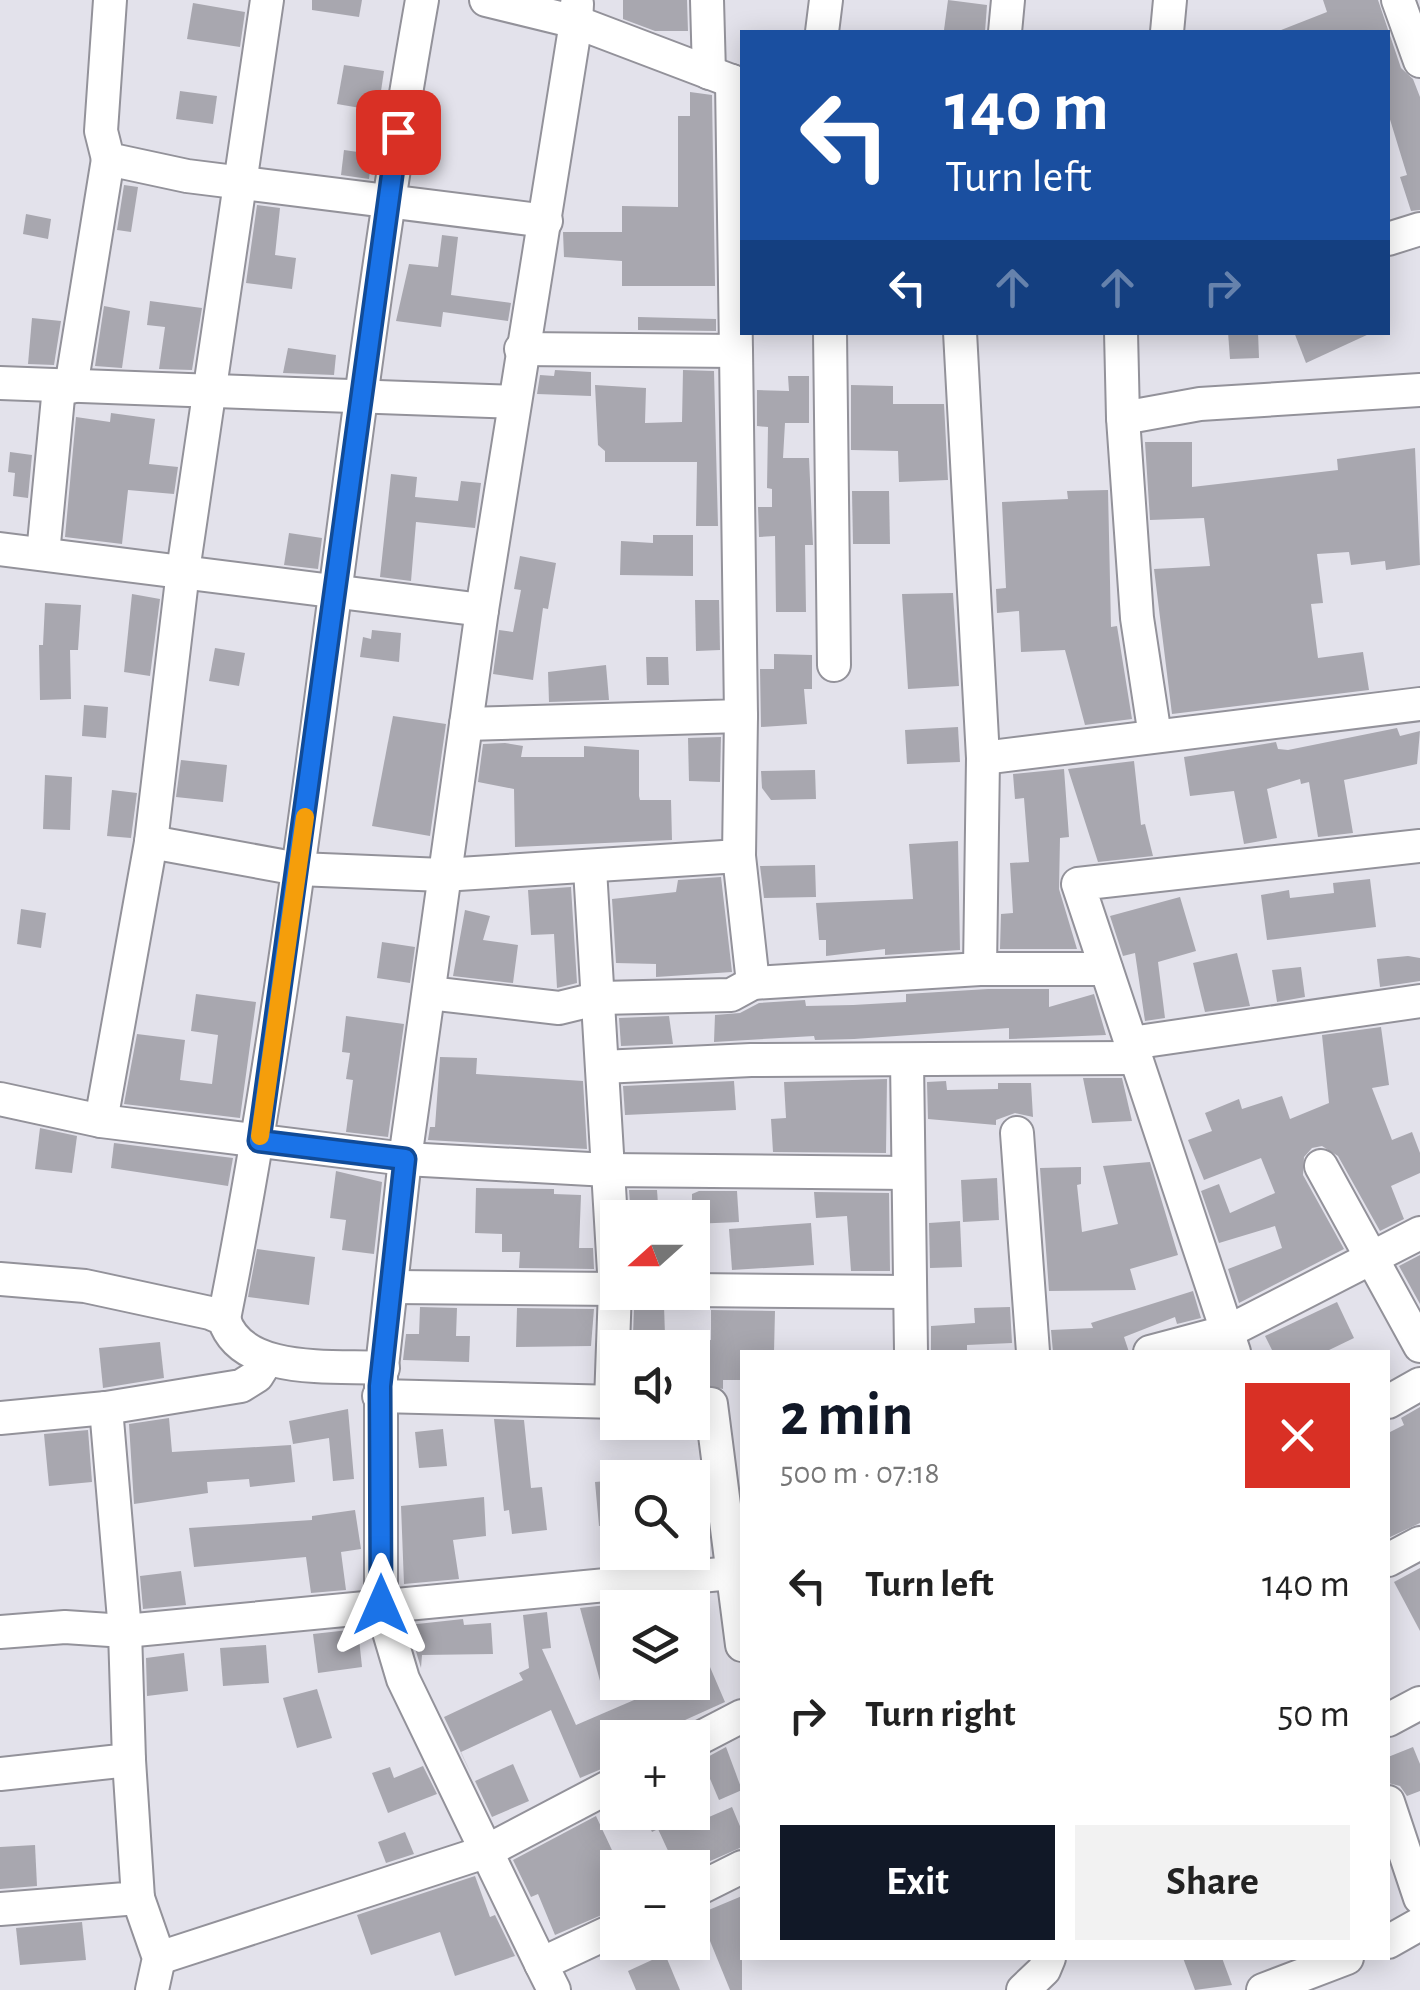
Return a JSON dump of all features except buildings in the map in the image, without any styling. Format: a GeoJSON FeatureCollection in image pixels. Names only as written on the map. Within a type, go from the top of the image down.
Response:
{"type":"FeatureCollection","features":[{"type":"Feature","properties":{"kind":"street"},"geometry":{"type":"LineString","coordinates":[[43,554],[65,387],[108,159],[101,131],[110,0]]}},
{"type":"Feature","properties":{"kind":"street"},"geometry":{"type":"LineString","coordinates":[[101,1121],[151,842],[182,572],[267,0]]}},
{"type":"Feature","properties":{"kind":"street"},"geometry":{"type":"LineString","coordinates":[[422,0],[387,198],[259,1141],[224,1319],[228,1334],[262,1369],[600,1401]]}},
{"type":"Feature","properties":{"kind":"street"},"geometry":{"type":"LineString","coordinates":[[486,0],[576,11],[728,80]]}},
{"type":"Feature","properties":{"kind":"street"},"geometry":{"type":"LineString","coordinates":[[708,0],[728,80],[736,351],[739,856],[753,982]]}},
{"type":"Feature","properties":{"kind":"street"},"geometry":{"type":"LineString","coordinates":[[822,30],[826,0]]}},
{"type":"Feature","properties":{"kind":"street"},"geometry":{"type":"LineString","coordinates":[[1004,30],[1008,0]]}},
{"type":"Feature","properties":{"kind":"street"},"geometry":{"type":"LineString","coordinates":[[1166,30],[1170,0]]}},
{"type":"Feature","properties":{"kind":"street"},"geometry":{"type":"LineString","coordinates":[[1398,0],[1420,60]]}},
{"type":"Feature","properties":{"kind":"street"},"geometry":{"type":"LineString","coordinates":[[576,11],[482,610],[405,1159],[380,1382],[381,1605],[403,1679],[548,1977],[600,1941]]}},
{"type":"Feature","properties":{"kind":"street"},"geometry":{"type":"LineString","coordinates":[[108,159],[187,176],[387,198],[546,221]]}},
{"type":"Feature","properties":{"kind":"street"},"geometry":{"type":"LineString","coordinates":[[1390,238],[1420,229]]}},
{"type":"Feature","properties":{"kind":"street"},"geometry":{"type":"LineString","coordinates":[[830,335],[834,665]]}},
{"type":"Feature","properties":{"kind":"street"},"geometry":{"type":"LineString","coordinates":[[960,335],[983,758],[980,968]]}},
{"type":"Feature","properties":{"kind":"street"},"geometry":{"type":"LineString","coordinates":[[1121,335],[1122,418],[1137,618],[1155,736]]}},
{"type":"Feature","properties":{"kind":"street"},"geometry":{"type":"LineString","coordinates":[[521,349],[736,351]]}},
{"type":"Feature","properties":{"kind":"street"},"geometry":{"type":"LineString","coordinates":[[0,384],[514,402]]}},
{"type":"Feature","properties":{"kind":"street"},"geometry":{"type":"LineString","coordinates":[[1122,418],[1200,404],[1420,390]]}},
{"type":"Feature","properties":{"kind":"street"},"geometry":{"type":"LineString","coordinates":[[0,549],[482,610]]}},
{"type":"Feature","properties":{"kind":"street"},"geometry":{"type":"LineString","coordinates":[[983,758],[1420,704]]}},
{"type":"Feature","properties":{"kind":"street"},"geometry":{"type":"LineString","coordinates":[[466,724],[741,716]]}},
{"type":"Feature","properties":{"kind":"street"},"geometry":{"type":"LineString","coordinates":[[151,842],[298,869],[443,875],[590,869],[739,856]]}},
{"type":"Feature","properties":{"kind":"street"},"geometry":{"type":"LineString","coordinates":[[1232,1342],[1078,884],[1420,846]]}},
{"type":"Feature","properties":{"kind":"street"},"geometry":{"type":"LineString","coordinates":[[590,869],[610,1200]]}},
{"type":"Feature","properties":{"kind":"street"},"geometry":{"type":"LineString","coordinates":[[429,993],[558,1008],[600,998],[731,996],[753,982],[980,968],[1106,969]]}},
{"type":"Feature","properties":{"kind":"street"},"geometry":{"type":"LineString","coordinates":[[602,1067],[1134,1050],[1420,1000]]}},
{"type":"Feature","properties":{"kind":"street"},"geometry":{"type":"LineString","coordinates":[[907,1060],[910,1350]]}},
{"type":"Feature","properties":{"kind":"street"},"geometry":{"type":"LineString","coordinates":[[0,1098],[101,1121],[405,1159],[608,1170],[907,1173]]}},
{"type":"Feature","properties":{"kind":"street"},"geometry":{"type":"LineString","coordinates":[[1017,1133],[1033,1350]]}},
{"type":"Feature","properties":{"kind":"street"},"geometry":{"type":"LineString","coordinates":[[1321,1166],[1420,1346]]}},
{"type":"Feature","properties":{"kind":"street"},"geometry":{"type":"LineString","coordinates":[[1166,1350],[1232,1342],[1369,1259],[1420,1233]]}},
{"type":"Feature","properties":{"kind":"street"},"geometry":{"type":"LineString","coordinates":[[0,1279],[85,1286],[224,1319]]}},
{"type":"Feature","properties":{"kind":"street"},"geometry":{"type":"LineString","coordinates":[[393,1287],[600,1290]]}},
{"type":"Feature","properties":{"kind":"street"},"geometry":{"type":"LineString","coordinates":[[710,1290],[907,1292]]}},
{"type":"Feature","properties":{"kind":"street"},"geometry":{"type":"LineString","coordinates":[[0,1418],[106,1408],[240,1386],[262,1369]]}},
{"type":"Feature","properties":{"kind":"street"},"geometry":{"type":"LineString","coordinates":[[1390,1401],[1420,1384]]}},
{"type":"Feature","properties":{"kind":"street"},"geometry":{"type":"LineString","coordinates":[[710,1404],[728,1429],[740,1616]]}},
{"type":"Feature","properties":{"kind":"street"},"geometry":{"type":"LineString","coordinates":[[106,1408],[124,1632],[138,1898],[156,1974],[485,1852],[600,1791]]}},
{"type":"Feature","properties":{"kind":"street"},"geometry":{"type":"LineString","coordinates":[[1390,1559],[1420,1543]]}},
{"type":"Feature","properties":{"kind":"street"},"geometry":{"type":"LineString","coordinates":[[0,1632],[65,1627],[124,1632],[737,1572]]}},
{"type":"Feature","properties":{"kind":"street"},"geometry":{"type":"LineString","coordinates":[[1390,1719],[1420,1704]]}},
{"type":"Feature","properties":{"kind":"street"},"geometry":{"type":"LineString","coordinates":[[710,1733],[740,1717]]}},
{"type":"Feature","properties":{"kind":"street"},"geometry":{"type":"LineString","coordinates":[[0,1774],[129,1760]]}},
{"type":"Feature","properties":{"kind":"street"},"geometry":{"type":"LineString","coordinates":[[1390,1808],[1420,1898]]}},
{"type":"Feature","properties":{"kind":"street"},"geometry":{"type":"LineString","coordinates":[[710,1883],[740,1868]]}},
{"type":"Feature","properties":{"kind":"street"},"geometry":{"type":"LineString","coordinates":[[0,1909],[138,1898]]}},
{"type":"Feature","properties":{"kind":"street"},"geometry":{"type":"LineString","coordinates":[[1390,1941],[1420,1924]]}},
{"type":"Feature","properties":{"kind":"street"},"geometry":{"type":"LineString","coordinates":[[1023,1990],[1044,1970],[1048,1960]]}},
{"type":"Feature","properties":{"kind":"street"},"geometry":{"type":"LineString","coordinates":[[1263,1990],[1330,1972]]}},
{"type":"Feature","properties":{"kind":"slow traffic"},"geometry":{"type":"LineString","coordinates":[[260,1136],[305,817]]}},
{"type":"Feature","properties":{"kind":"route"},"geometry":{"type":"LineString","coordinates":[[381,1605],[380,1386],[405,1159],[259,1141],[398,132]]}}]}
